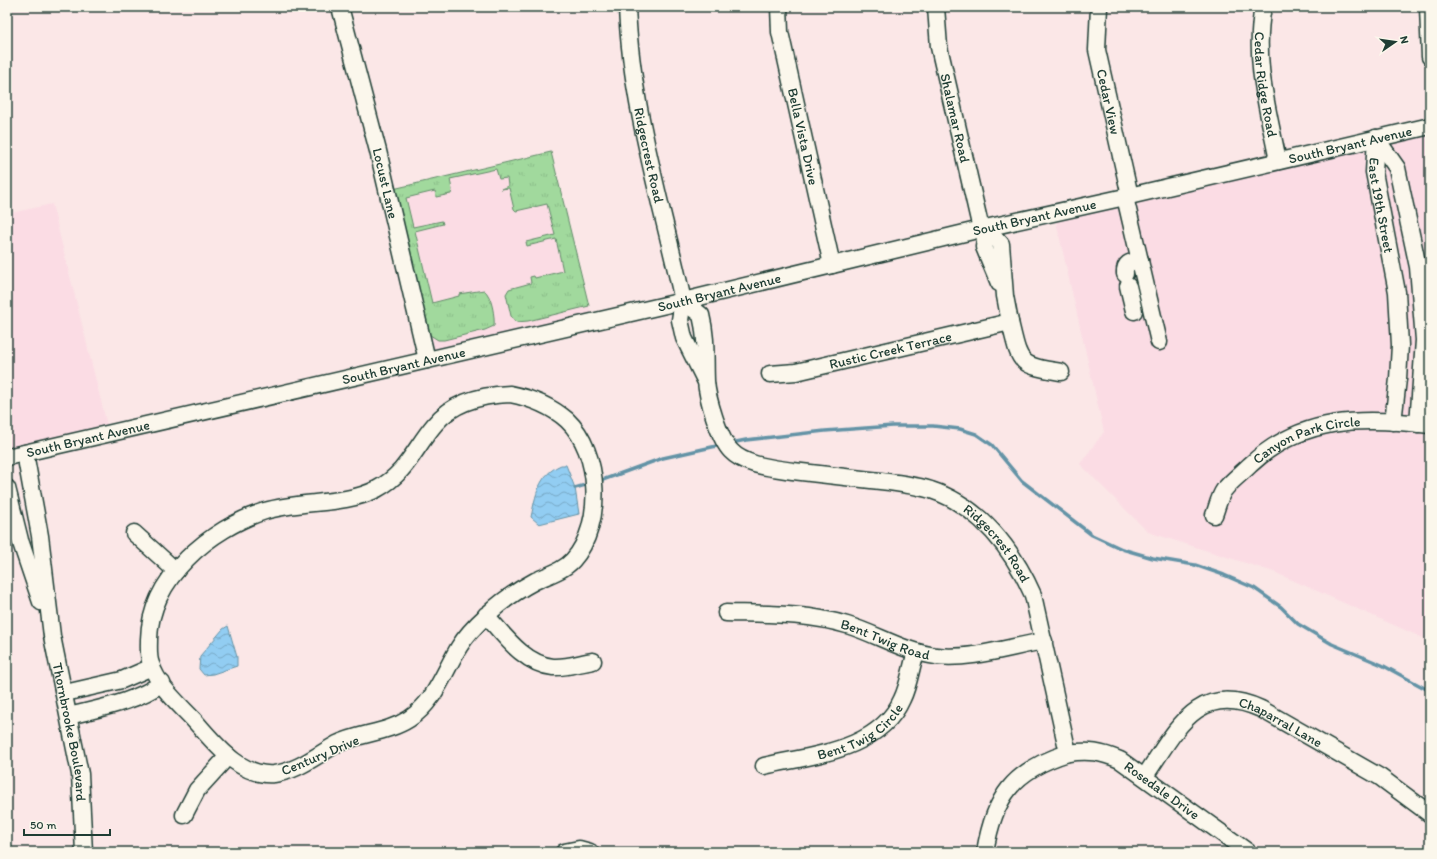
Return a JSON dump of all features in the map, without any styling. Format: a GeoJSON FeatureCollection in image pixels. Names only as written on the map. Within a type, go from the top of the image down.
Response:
{"type":"FeatureCollection","features":[{"type":"Feature","properties":{"kind":"street","name":"Locust Lane"},"geometry":{"type":"LineString","coordinates":[[340,7],[378,151],[427,360]]}},
{"type":"Feature","properties":{"kind":"street","name":"Ridgecrest Road"},"geometry":{"type":"LineString","coordinates":[[627,7],[635,90],[683,301],[680,320],[684,338],[706,383],[719,432],[731,451],[750,463],[780,469],[913,485],[946,497],[978,518],[993,530],[1013,555],[1033,595],[1068,753]]}},
{"type":"Feature","properties":{"kind":"street","name":"Bella Vista Drive"},"geometry":{"type":"LineString","coordinates":[[779,7],[780,32],[832,265]]}},
{"type":"Feature","properties":{"kind":"street","name":"Shalamar Road"},"geometry":{"type":"LineString","coordinates":[[936,7],[939,47],[984,228]]}},
{"type":"Feature","properties":{"kind":"street","name":"Cedar View"},"geometry":{"type":"LineString","coordinates":[[1099,7],[1097,50],[1140,260],[1159,342]]}},
{"type":"Feature","properties":{"kind":"street","name":"Cedar Ridge Road"},"geometry":{"type":"LineString","coordinates":[[1263,7],[1259,38],[1259,63],[1261,80],[1278,161]]}},
{"type":"Feature","properties":{"kind":"street"},"geometry":{"type":"LineString","coordinates":[[1428,7],[1430,57]]}},
{"type":"Feature","properties":{"kind":"street","name":"South Bryant Avenue"},"geometry":{"type":"LineString","coordinates":[[7,457],[683,301],[984,228],[1430,126]]}},
{"type":"Feature","properties":{"kind":"street","name":"East 19th Street"},"geometry":{"type":"LineString","coordinates":[[1376,138],[1374,172],[1397,292],[1399,351],[1393,422]]}},
{"type":"Feature","properties":{"kind":"street","name":"East 19th Street"},"geometry":{"type":"LineString","coordinates":[[1376,138],[1398,168],[1418,267],[1424,340],[1424,425]]}},
{"type":"Feature","properties":{"kind":"street"},"geometry":{"type":"LineString","coordinates":[[984,228],[984,247],[1005,296],[1010,322],[1022,360],[1032,368],[1061,372]]}},
{"type":"Feature","properties":{"kind":"street"},"geometry":{"type":"LineString","coordinates":[[1134,311],[1124,267],[1126,264],[1140,260]]}},
{"type":"Feature","properties":{"kind":"street","name":"Ridgecrest Road"},"geometry":{"type":"LineString","coordinates":[[683,301],[701,315],[707,346],[706,383]]}},
{"type":"Feature","properties":{"kind":"street","name":"Rustic Creek Terrace"},"geometry":{"type":"LineString","coordinates":[[770,374],[796,372],[1010,322]]}},
{"type":"Feature","properties":{"kind":"street","name":"Century Drive"},"geometry":{"type":"LineString","coordinates":[[510,394],[526,397],[553,410],[567,420],[582,441],[592,475],[596,496],[594,516],[588,536],[573,559],[563,568],[512,594],[486,615],[460,645],[444,676],[428,702],[409,719],[381,731],[348,739],[306,763],[273,774],[251,770],[228,756],[162,683],[152,668],[149,644],[151,621],[158,599],[176,571],[214,536],[229,526],[247,518],[284,506],[360,496],[380,487],[408,464],[441,417],[470,401],[495,395],[510,394]]}},
{"type":"Feature","properties":{"kind":"street","name":"Canyon Park Circle"},"geometry":{"type":"LineString","coordinates":[[1214,515],[1223,491],[1264,452],[1291,435],[1306,429],[1333,422],[1393,422],[1424,425]]}},
{"type":"Feature","properties":{"kind":"street","name":"Thornbrooke Boulevard"},"geometry":{"type":"LineString","coordinates":[[25,453],[40,536],[52,636]]}},
{"type":"Feature","properties":{"kind":"street","name":"Thornbrooke Boulevard"},"geometry":{"type":"LineString","coordinates":[[7,488],[20,540],[52,636],[65,693],[80,774],[84,852]]}},
{"type":"Feature","properties":{"kind":"street"},"geometry":{"type":"LineString","coordinates":[[134,533],[176,571]]}},
{"type":"Feature","properties":{"kind":"street","name":"Bent Twig Road"},"geometry":{"type":"LineString","coordinates":[[726,613],[806,615],[826,619],[863,630],[916,652],[935,656],[963,656],[1044,641]]}},
{"type":"Feature","properties":{"kind":"street"},"geometry":{"type":"LineString","coordinates":[[486,615],[513,645],[538,663],[555,667],[593,661]]}},
{"type":"Feature","properties":{"kind":"street","name":"Bent Twig Circle"},"geometry":{"type":"LineString","coordinates":[[764,766],[848,746],[863,739],[874,731],[885,722],[902,700],[916,652]]}},
{"type":"Feature","properties":{"kind":"street"},"geometry":{"type":"LineString","coordinates":[[65,693],[122,680],[152,668]]}},
{"type":"Feature","properties":{"kind":"street"},"geometry":{"type":"LineString","coordinates":[[69,716],[128,700],[152,690],[162,683]]}},
{"type":"Feature","properties":{"kind":"street","name":"Chaparral Lane"},"geometry":{"type":"LineString","coordinates":[[1145,776],[1188,716],[1205,705],[1217,701],[1231,700],[1248,703],[1268,712],[1380,777],[1430,814]]}},
{"type":"Feature","properties":{"kind":"street","name":"Rosedale Drive"},"geometry":{"type":"LineString","coordinates":[[1068,753],[1081,751],[1102,752],[1120,760],[1145,776],[1248,852]]}},
{"type":"Feature","properties":{"kind":"street"},"geometry":{"type":"LineString","coordinates":[[984,852],[992,819],[997,806],[1011,786],[1024,773],[1050,758],[1068,753]]}},
{"type":"Feature","properties":{"kind":"street"},"geometry":{"type":"LineString","coordinates":[[184,814],[197,790],[228,756]]}},
{"type":"Feature","properties":{"kind":"street"},"geometry":{"type":"LineString","coordinates":[[564,852],[579,849],[590,852]]}},
{"type":"Feature","properties":{"kind":"shaded area"},"geometry":{"type":"Polygon","coordinates":[[[1430,126],[1430,641],[1274,572],[1148,532],[1080,464],[1104,432],[1054,213],[1430,126]]]}},
{"type":"Feature","properties":{"kind":"shaded area"},"geometry":{"type":"Polygon","coordinates":[[[551,152],[593,322],[427,360],[387,191],[551,152]]]}},
{"type":"Feature","properties":{"kind":"shaded area"},"geometry":{"type":"Polygon","coordinates":[[[52,204],[109,433],[7,457],[7,214],[52,204]]]}},
{"type":"Feature","properties":{"kind":"green space"},"geometry":{"type":"Polygon","coordinates":[[[551,152],[589,306],[528,321],[516,322],[511,316],[506,294],[509,289],[531,283],[530,277],[534,276],[535,278],[563,271],[556,239],[527,246],[526,242],[555,235],[547,204],[516,211],[514,209],[509,188],[501,189],[508,186],[507,178],[499,179],[496,169],[450,179],[452,190],[451,194],[436,197],[435,191],[406,198],[413,227],[442,221],[443,224],[415,231],[432,303],[459,296],[459,294],[484,290],[491,302],[494,317],[494,326],[485,330],[444,340],[438,340],[430,335],[428,336],[393,189],[551,152]]]}},
{"type":"Feature","properties":{"kind":"water"},"geometry":{"type":"Polygon","coordinates":[[[561,465],[566,465],[575,488],[579,514],[539,524],[531,517],[539,486],[547,474],[561,465]]]}},
{"type":"Feature","properties":{"kind":"water"},"geometry":{"type":"Polygon","coordinates":[[[228,626],[237,657],[237,666],[213,674],[204,675],[199,669],[200,656],[223,629],[228,626]]]}},
{"type":"Feature","properties":{"kind":"waterway"},"geometry":{"type":"LineString","coordinates":[[731,443],[825,431],[893,426],[933,426],[960,429],[976,434],[992,445],[1022,481],[1092,535],[1122,549],[1153,558],[1195,565],[1224,575],[1254,588],[1281,607],[1298,624],[1332,644],[1382,665],[1430,691]]}},
{"type":"Feature","properties":{"kind":"waterway"},"geometry":{"type":"LineString","coordinates":[[597,482],[663,458],[721,445]]}},
{"type":"Feature","properties":{"kind":"waterway"},"geometry":{"type":"LineString","coordinates":[[575,488],[589,484]]}}]}
